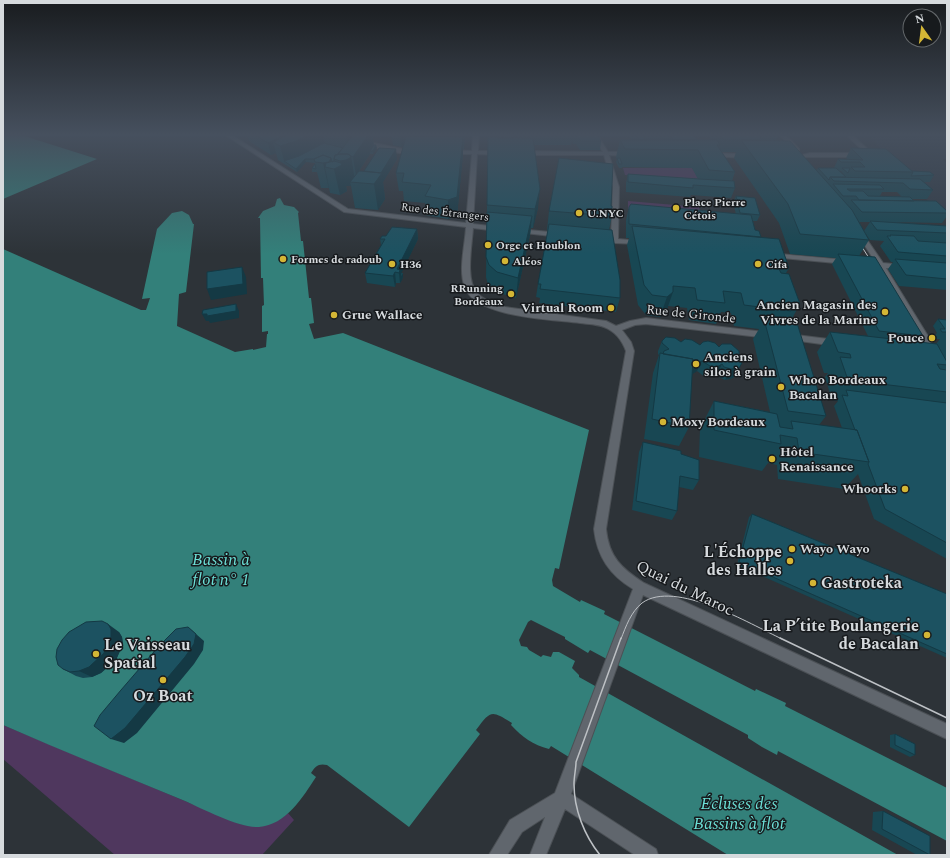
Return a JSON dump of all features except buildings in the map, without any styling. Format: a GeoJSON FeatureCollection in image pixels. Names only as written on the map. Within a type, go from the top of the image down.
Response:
{"type":"FeatureCollection","features":[{"type":"Feature","properties":{"kind":"street","name":"Rue des Étrangers"},"geometry":{"type":"LineString","coordinates":[[289,174],[346,211],[470,225],[480,228],[570,236]]}},
{"type":"Feature","properties":{"kind":"street"},"geometry":{"type":"LineString","coordinates":[[473,174],[467,280],[468,287],[476,297],[496,307],[590,320],[606,324],[617,329]]}},
{"type":"Feature","properties":{"kind":"street"},"geometry":{"type":"LineString","coordinates":[[612,174],[616,187],[614,241]]}},
{"type":"Feature","properties":{"kind":"street"},"geometry":{"type":"LineString","coordinates":[[855,227],[881,265],[930,354],[947,375]]}},
{"type":"Feature","properties":{"kind":"street"},"geometry":{"type":"LineString","coordinates":[[592,238],[644,244]]}},
{"type":"Feature","properties":{"kind":"street"},"geometry":{"type":"LineString","coordinates":[[761,254],[855,263]]}},
{"type":"Feature","properties":{"kind":"street"},"geometry":{"type":"LineString","coordinates":[[863,264],[910,268]]}},
{"type":"Feature","properties":{"kind":"street","name":"Rue de Gironde"},"geometry":{"type":"LineString","coordinates":[[617,329],[633,323],[646,321],[843,344]]}},
{"type":"Feature","properties":{"kind":"street","name":"Quai du Maroc"},"geometry":{"type":"LineString","coordinates":[[617,329],[628,343],[630,351],[602,518],[601,539],[605,553],[612,566],[622,576],[640,587],[947,732]]}},
{"type":"Feature","properties":{"kind":"street"},"geometry":{"type":"LineString","coordinates":[[538,855],[576,762],[640,587]]}},
{"type":"Feature","properties":{"kind":"street"},"geometry":{"type":"LineString","coordinates":[[497,855],[516,826],[531,815],[562,798]]}},
{"type":"Feature","properties":{"kind":"street"},"geometry":{"type":"LineString","coordinates":[[562,798],[650,855]]}},
{"type":"Feature","properties":{"kind":"shaded area"},"geometry":{"type":"Polygon","coordinates":[[[696,174],[699,180],[625,175],[696,174]]]}},
{"type":"Feature","properties":{"kind":"shaded area"},"geometry":{"type":"Polygon","coordinates":[[[902,174],[947,174],[947,218],[914,188],[902,174]]]}},
{"type":"Feature","properties":{"kind":"shaded area"},"geometry":{"type":"Polygon","coordinates":[[[628,201],[699,207],[701,216],[628,209],[628,201]]]}},
{"type":"Feature","properties":{"kind":"shaded area"},"geometry":{"type":"Polygon","coordinates":[[[3,725],[240,824],[260,825],[271,823],[288,813],[294,820],[262,855],[115,855],[3,759],[3,725]]]}},
{"type":"Feature","properties":{"kind":"water"},"geometry":{"type":"Polygon","coordinates":[[[3,174],[62,174],[3,199],[3,174]]]}},
{"type":"Feature","properties":{"kind":"water","name":"Bassin à flot n° 1"},"geometry":{"type":"Polygon","coordinates":[[[280,198],[284,205],[294,207],[299,212],[301,241],[303,241],[309,298],[311,298],[314,323],[309,324],[314,339],[343,333],[589,430],[559,569],[555,568],[552,580],[553,586],[580,602],[581,600],[605,611],[604,614],[755,691],[756,689],[786,703],[785,706],[947,788],[947,841],[778,751],[777,755],[748,738],[748,735],[590,650],[588,653],[565,639],[565,637],[531,620],[528,622],[519,640],[521,646],[527,647],[529,650],[541,657],[543,655],[551,657],[553,652],[559,652],[575,661],[572,668],[579,675],[579,677],[898,855],[728,855],[551,746],[549,749],[528,740],[511,725],[512,723],[495,714],[488,716],[481,723],[476,730],[480,734],[409,827],[324,764],[319,765],[311,773],[316,777],[293,809],[277,821],[269,825],[259,827],[242,824],[221,817],[3,725],[3,249],[141,310],[146,310],[150,298],[142,299],[157,229],[172,213],[182,211],[189,215],[194,224],[186,292],[179,294],[177,326],[235,352],[253,350],[266,347],[268,334],[268,331],[262,332],[262,306],[264,305],[263,278],[261,278],[260,218],[258,218],[263,211],[275,206],[277,199],[280,198]]]}},
{"type":"Feature","properties":{"kind":"tram line"},"geometry":{"type":"LineString","coordinates":[[857,239],[874,266]]}},
{"type":"Feature","properties":{"kind":"tram line"},"geometry":{"type":"LineString","coordinates":[[621,639],[632,615],[642,603],[656,597],[673,596],[712,606],[782,639]]}},
{"type":"Feature","properties":{"kind":"tram line"},"geometry":{"type":"LineString","coordinates":[[600,855],[589,839],[581,821],[574,793],[574,778],[576,762],[621,638]]}},
{"type":"Feature","properties":{"kind":"tram line"},"geometry":{"type":"LineString","coordinates":[[780,638],[947,718]]}},
{"type":"Feature","properties":{"kind":"place","name":"Place Pierre Cétois"},"geometry":{"type":"Point","coordinates":[676,208]}},
{"type":"Feature","properties":{"kind":"place","name":"U.NYC"},"geometry":{"type":"Point","coordinates":[579,213]}},
{"type":"Feature","properties":{"kind":"place","name":"Orge et Houblon"},"geometry":{"type":"Point","coordinates":[488,245]}},
{"type":"Feature","properties":{"kind":"place","name":"Formes de radoub"},"geometry":{"type":"Point","coordinates":[283,259]}},
{"type":"Feature","properties":{"kind":"place","name":"Aléos"},"geometry":{"type":"Point","coordinates":[505,261]}},
{"type":"Feature","properties":{"kind":"place","name":"H36"},"geometry":{"type":"Point","coordinates":[392,264]}},
{"type":"Feature","properties":{"kind":"place","name":"Cifa"},"geometry":{"type":"Point","coordinates":[758,264]}},
{"type":"Feature","properties":{"kind":"place","name":"RRunning Bordeaux"},"geometry":{"type":"Point","coordinates":[511,294]}},
{"type":"Feature","properties":{"kind":"place","name":"Virtual Room"},"geometry":{"type":"Point","coordinates":[611,308]}},
{"type":"Feature","properties":{"kind":"place","name":"Ancien Magasin des Vivres de la Marine"},"geometry":{"type":"Point","coordinates":[885,312]}},
{"type":"Feature","properties":{"kind":"place","name":"Grue Wallace"},"geometry":{"type":"Point","coordinates":[334,315]}},
{"type":"Feature","properties":{"kind":"place","name":"Pouce"},"geometry":{"type":"Point","coordinates":[932,338]}},
{"type":"Feature","properties":{"kind":"place","name":"Anciens silos à grain"},"geometry":{"type":"Point","coordinates":[696,364]}},
{"type":"Feature","properties":{"kind":"place","name":"Whoo Bordeaux Bacalan"},"geometry":{"type":"Point","coordinates":[781,387]}},
{"type":"Feature","properties":{"kind":"place","name":"Moxy Bordeaux"},"geometry":{"type":"Point","coordinates":[663,422]}},
{"type":"Feature","properties":{"kind":"place","name":"Hôtel Renaissance"},"geometry":{"type":"Point","coordinates":[772,459]}},
{"type":"Feature","properties":{"kind":"place","name":"Whoorks"},"geometry":{"type":"Point","coordinates":[905,489]}},
{"type":"Feature","properties":{"kind":"place","name":"Wayo Wayo"},"geometry":{"type":"Point","coordinates":[792,549]}},
{"type":"Feature","properties":{"kind":"place","name":"L'Échoppe des Halles"},"geometry":{"type":"Point","coordinates":[790,561]}},
{"type":"Feature","properties":{"kind":"place","name":"Gastroteka"},"geometry":{"type":"Point","coordinates":[813,583]}},
{"type":"Feature","properties":{"kind":"place","name":"La P’tite Boulangerie de Bacalan"},"geometry":{"type":"Point","coordinates":[927,635]}},
{"type":"Feature","properties":{"kind":"place","name":"Le Vaisseau Spatial"},"geometry":{"type":"Point","coordinates":[96,654]}},
{"type":"Feature","properties":{"kind":"place","name":"Oz Boat"},"geometry":{"type":"Point","coordinates":[163,680]}},
{"type":"Feature","properties":{"kind":"water label","name":"Écluses des Bassins à flot"},"geometry":{"type":"Point","coordinates":[739,814]}}]}
